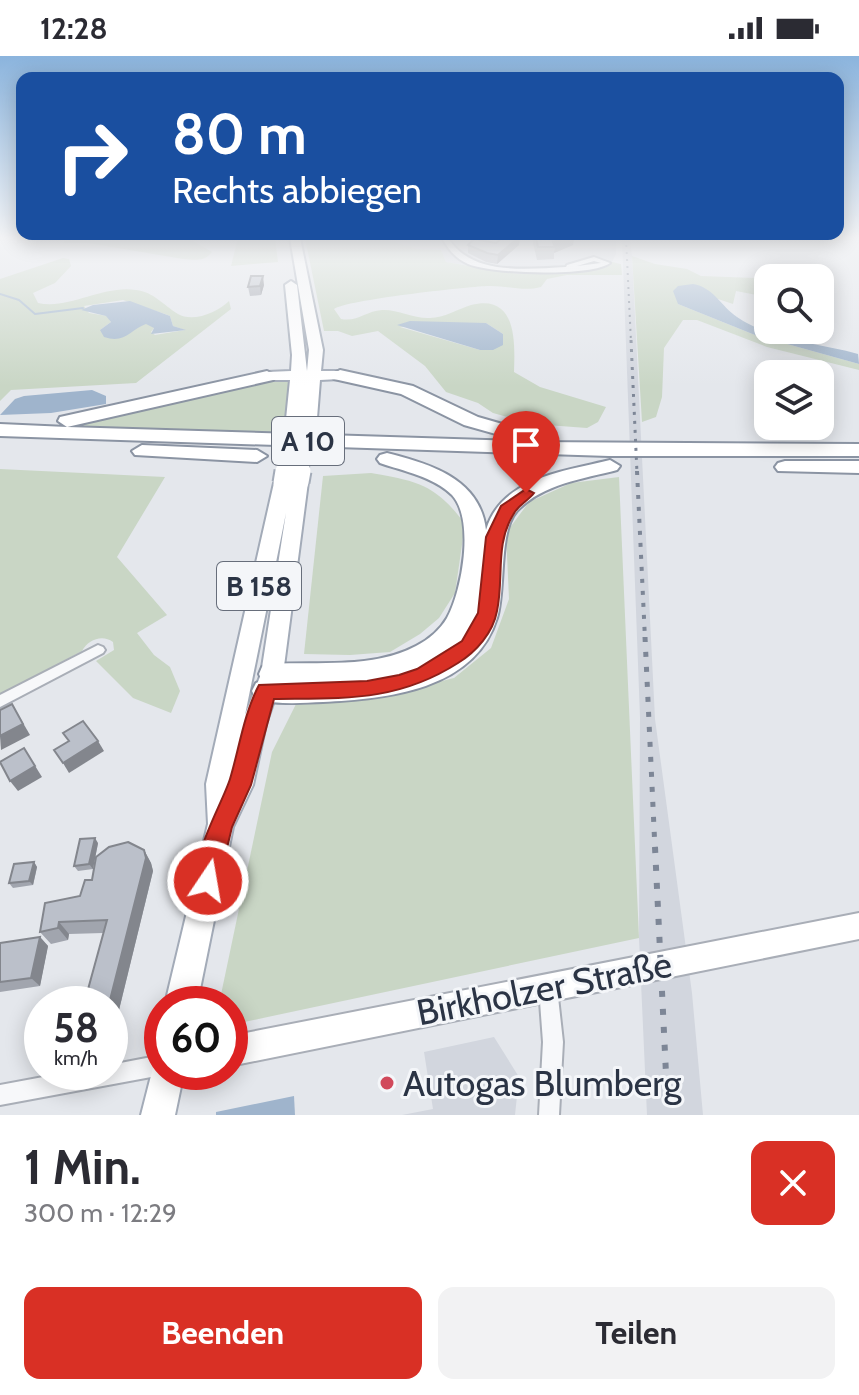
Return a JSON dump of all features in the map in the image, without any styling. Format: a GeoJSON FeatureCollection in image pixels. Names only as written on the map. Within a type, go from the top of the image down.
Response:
{"type":"FeatureCollection","features":[{"type":"Feature","properties":{"kind":"highway"},"geometry":{"type":"LineString","coordinates":[[340,375],[407,390],[490,428],[609,458]]}},
{"type":"Feature","properties":{"kind":"highway"},"geometry":{"type":"LineString","coordinates":[[2,435],[108,415],[197,388],[267,376]]}},
{"type":"Feature","properties":{"kind":"highway","name":"A 10"},"geometry":{"type":"LineString","coordinates":[[2,435],[859,467]]}},
{"type":"Feature","properties":{"kind":"highway","name":"A 10"},"geometry":{"type":"LineString","coordinates":[[2,435],[387,459],[609,458],[859,450]]}},
{"type":"Feature","properties":{"kind":"highway"},"geometry":{"type":"LineString","coordinates":[[255,681],[367,689],[400,683],[448,661],[469,646],[488,613],[494,537],[507,509],[542,485],[609,458]]}},
{"type":"Feature","properties":{"kind":"highway"},"geometry":{"type":"LineString","coordinates":[[255,681],[367,670],[412,660],[431,650],[451,633],[459,621],[473,575],[475,521],[469,503],[452,484],[387,459]]}},
{"type":"Feature","properties":{"kind":"main road","name":"B 158"},"geometry":{"type":"LineString","coordinates":[[290,287],[299,355],[310,371]]}},
{"type":"Feature","properties":{"kind":"main road","name":"B 158"},"geometry":{"type":"LineString","coordinates":[[185,986],[220,826],[219,784],[255,681],[310,371],[301,287]]}},
{"type":"Feature","properties":{"kind":"main road"},"geometry":{"type":"LineString","coordinates":[[267,376],[283,369],[299,355]]}},
{"type":"Feature","properties":{"kind":"main road"},"geometry":{"type":"LineString","coordinates":[[267,376],[310,371],[340,375]]}},
{"type":"Feature","properties":{"kind":"main road","name":"B 158"},"geometry":{"type":"LineString","coordinates":[[255,681],[267,546],[291,482]]}},
{"type":"Feature","properties":{"kind":"main road","name":"Birkholzer Straße"},"geometry":{"type":"LineString","coordinates":[[248,1047],[859,926]]}},
{"type":"Feature","properties":{"kind":"main road"},"geometry":{"type":"LineString","coordinates":[[158,1115],[163,1090]]}},
{"type":"Feature","properties":{"kind":"street"},"geometry":{"type":"LineString","coordinates":[[0,701],[98,650]]}},
{"type":"Feature","properties":{"kind":"street"},"geometry":{"type":"LineString","coordinates":[[548,988],[553,1042],[549,1115]]}},
{"type":"Feature","properties":{"kind":"street"},"geometry":{"type":"LineString","coordinates":[[0,1095],[144,1068]]}},
{"type":"Feature","properties":{"kind":"shaded area"},"geometry":{"type":"Polygon","coordinates":[[[624,287],[634,287],[655,719],[692,993],[703,1115],[647,1115],[639,938],[640,717],[624,287]]]}},
{"type":"Feature","properties":{"kind":"shaded area"},"geometry":{"type":"Polygon","coordinates":[[[494,1037],[519,1077],[515,1115],[402,1115],[433,1109],[424,1052],[494,1037]]]}},
{"type":"Feature","properties":{"kind":"green space"},"geometry":{"type":"Polygon","coordinates":[[[0,287],[45,287],[33,293],[38,303],[50,304],[123,289],[136,290],[148,293],[178,314],[191,317],[205,315],[229,301],[231,309],[136,383],[11,390],[0,401],[0,287]],[[123,300],[84,306],[89,313],[107,316],[111,322],[100,330],[152,324],[154,328],[151,332],[155,335],[185,330],[173,326],[170,316],[123,300]]]}},
{"type":"Feature","properties":{"kind":"green space"},"geometry":{"type":"Polygon","coordinates":[[[315,287],[476,287],[382,298],[334,309],[341,319],[347,320],[382,310],[435,318],[471,305],[486,303],[497,306],[505,313],[513,334],[514,372],[540,387],[606,407],[598,422],[587,428],[533,424],[493,413],[478,403],[446,392],[425,366],[378,331],[352,336],[338,331],[324,331],[315,287]],[[486,323],[400,327],[480,350],[503,334],[486,323]]]}},
{"type":"Feature","properties":{"kind":"green space"},"geometry":{"type":"Polygon","coordinates":[[[634,287],[754,287],[754,294],[736,291],[733,304],[718,299],[678,304],[754,335],[754,342],[697,320],[683,320],[664,348],[662,397],[656,417],[642,422],[634,287]]]}},
{"type":"Feature","properties":{"kind":"green space"},"geometry":{"type":"Polygon","coordinates":[[[759,344],[787,344],[859,364],[859,370],[834,364],[834,360],[819,360],[759,344]]]}},
{"type":"Feature","properties":{"kind":"green space"},"geometry":{"type":"Polygon","coordinates":[[[293,379],[283,433],[56,426],[83,422],[248,380],[293,379]]]}},
{"type":"Feature","properties":{"kind":"green space"},"geometry":{"type":"Polygon","coordinates":[[[0,469],[165,477],[117,557],[167,615],[137,633],[154,655],[170,667],[180,691],[171,713],[133,698],[96,661],[114,650],[113,642],[104,638],[92,641],[82,651],[0,695],[0,469]]]}},
{"type":"Feature","properties":{"kind":"green space"},"geometry":{"type":"Polygon","coordinates":[[[371,473],[425,487],[445,501],[465,524],[455,593],[439,618],[390,652],[304,654],[323,476],[371,473]]]}},
{"type":"Feature","properties":{"kind":"green space"},"geometry":{"type":"Polygon","coordinates":[[[619,477],[639,938],[248,1021],[248,986],[223,986],[272,752],[297,702],[370,699],[454,678],[491,648],[509,599],[506,533],[529,502],[571,483],[619,477]]]}},
{"type":"Feature","properties":{"kind":"water"},"geometry":{"type":"Polygon","coordinates":[[[677,287],[703,287],[731,313],[754,326],[754,335],[678,304],[673,291],[677,287]]]}},
{"type":"Feature","properties":{"kind":"water"},"geometry":{"type":"Polygon","coordinates":[[[130,301],[170,316],[173,326],[186,330],[151,334],[154,328],[146,324],[122,338],[111,339],[104,337],[100,330],[111,322],[106,316],[81,310],[93,305],[130,301]]]}},
{"type":"Feature","properties":{"kind":"water"},"geometry":{"type":"Polygon","coordinates":[[[410,321],[486,323],[503,334],[503,345],[493,350],[480,350],[397,325],[410,321]]]}},
{"type":"Feature","properties":{"kind":"water"},"geometry":{"type":"Polygon","coordinates":[[[787,344],[813,344],[858,354],[859,364],[787,344]]]}},
{"type":"Feature","properties":{"kind":"water"},"geometry":{"type":"Polygon","coordinates":[[[92,390],[106,396],[106,404],[51,413],[0,415],[15,399],[24,396],[92,390]]]}},
{"type":"Feature","properties":{"kind":"water"},"geometry":{"type":"Polygon","coordinates":[[[294,1096],[295,1115],[216,1115],[216,1112],[294,1096]]]}},
{"type":"Feature","properties":{"kind":"building"},"geometry":{"type":"Polygon","coordinates":[[[12,704],[23,724],[0,736],[0,710],[12,704]]]}},
{"type":"Feature","properties":{"kind":"building"},"geometry":{"type":"Polygon","coordinates":[[[83,721],[98,741],[63,763],[54,750],[69,741],[63,733],[83,721]]]}},
{"type":"Feature","properties":{"kind":"building"},"geometry":{"type":"Polygon","coordinates":[[[24,748],[35,766],[10,781],[0,762],[24,748]]]}},
{"type":"Feature","properties":{"kind":"building"},"geometry":{"type":"Polygon","coordinates":[[[95,838],[89,864],[74,866],[80,839],[95,838]]]}},
{"type":"Feature","properties":{"kind":"building"},"geometry":{"type":"Polygon","coordinates":[[[128,842],[144,850],[146,858],[114,986],[89,986],[107,920],[59,922],[58,928],[40,932],[45,903],[80,896],[85,880],[92,880],[96,857],[109,847],[128,842]]]}},
{"type":"Feature","properties":{"kind":"building"},"geometry":{"type":"Polygon","coordinates":[[[34,862],[29,881],[9,883],[14,864],[34,862]]]}},
{"type":"Feature","properties":{"kind":"building"},"geometry":{"type":"Polygon","coordinates":[[[40,937],[31,978],[0,982],[0,943],[40,937]]]}},
{"type":"Feature","properties":{"kind":"waterway"},"geometry":{"type":"LineString","coordinates":[[0,294],[19,300],[35,314],[83,308]]}},
{"type":"Feature","properties":{"kind":"railway"},"geometry":{"type":"LineString","coordinates":[[628,287],[631,342]]}},
{"type":"Feature","properties":{"kind":"railway"},"geometry":{"type":"LineString","coordinates":[[631,340],[637,473]]}},
{"type":"Feature","properties":{"kind":"railway"},"geometry":{"type":"LineString","coordinates":[[637,471],[645,639]]}},
{"type":"Feature","properties":{"kind":"railway"},"geometry":{"type":"LineString","coordinates":[[645,637],[655,849]]}},
{"type":"Feature","properties":{"kind":"railway"},"geometry":{"type":"LineString","coordinates":[[655,847],[668,1115]]}},
{"type":"Feature","properties":{"kind":"place","name":"Autogas Blumberg"},"geometry":{"type":"Point","coordinates":[387,1083]}},
{"type":"Feature","properties":{"kind":"route"},"geometry":{"type":"LineString","coordinates":[[208,881],[220,826],[240,785],[254,724],[266,691],[367,689],[400,683],[424,675],[469,646],[488,613],[494,537],[507,509],[526,493]]}}]}
